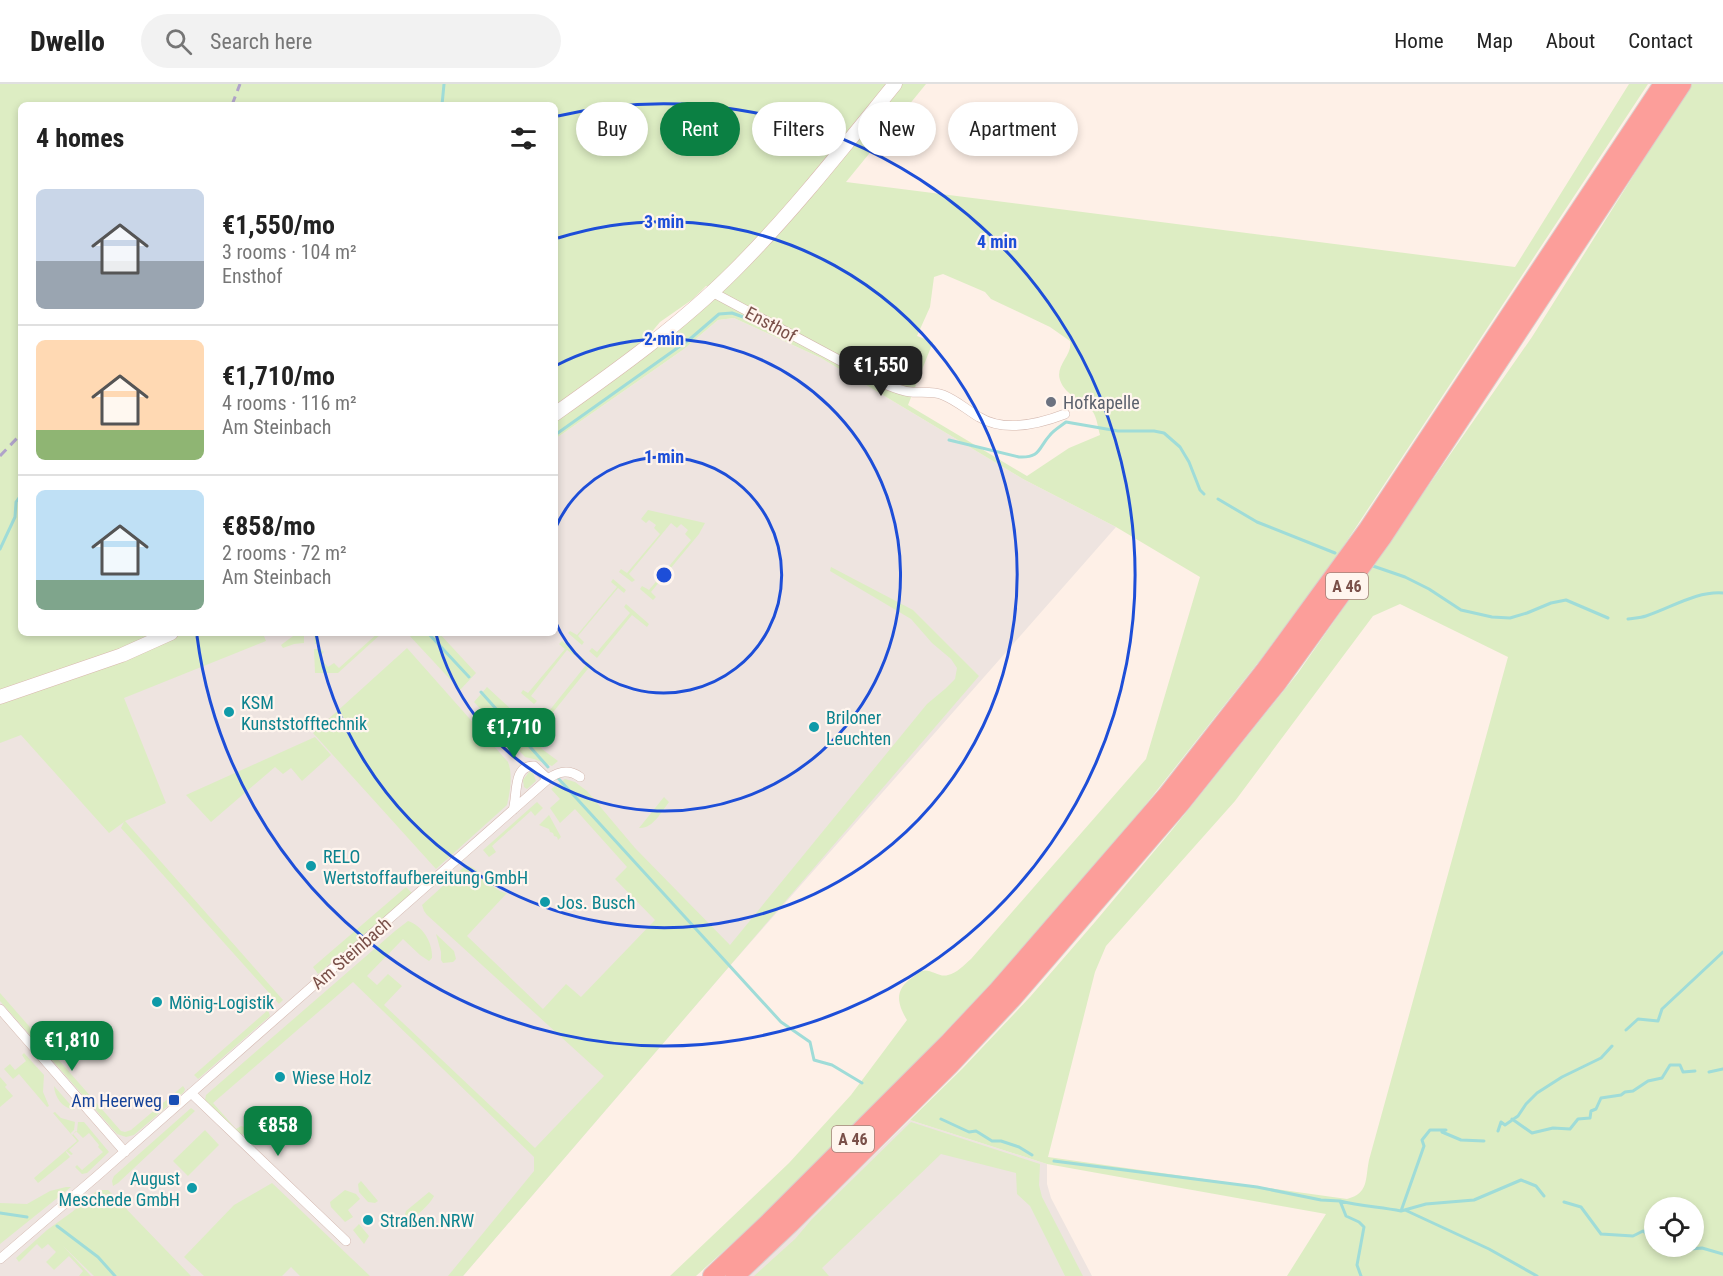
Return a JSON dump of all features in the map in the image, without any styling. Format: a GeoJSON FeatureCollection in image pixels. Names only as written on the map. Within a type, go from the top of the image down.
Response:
{"type":"FeatureCollection","features":[{"type":"Feature","properties":{"kind":"highway","name":"A 46"},"geometry":{"type":"LineString","coordinates":[[735,1276],[950,1053],[998,990],[1167,795],[1265,670],[1368,529],[1663,84]]}},
{"type":"Feature","properties":{"kind":"highway","name":"A 46"},"geometry":{"type":"LineString","coordinates":[[712,1276],[950,1053],[1012,999],[1173,812],[1278,682],[1388,528],[1682,84]]}},
{"type":"Feature","properties":{"kind":"main road"},"geometry":{"type":"LineString","coordinates":[[558,412],[630,359],[712,292],[746,259],[798,202],[895,84]]}},
{"type":"Feature","properties":{"kind":"main road"},"geometry":{"type":"LineString","coordinates":[[0,697],[122,655],[164,636]]}},
{"type":"Feature","properties":{"kind":"street","name":"Ensthof"},"geometry":{"type":"LineString","coordinates":[[712,292],[880,382],[904,391],[938,393],[991,423],[1026,425],[1045,422],[1065,414]]}},
{"type":"Feature","properties":{"kind":"street"},"geometry":{"type":"LineString","coordinates":[[512,812],[518,777],[526,767],[534,766],[548,779],[567,771],[580,777]]}},
{"type":"Feature","properties":{"kind":"street","name":"Am Steinbach"},"geometry":{"type":"LineString","coordinates":[[0,1259],[125,1152],[548,779]]}},
{"type":"Feature","properties":{"kind":"street"},"geometry":{"type":"LineString","coordinates":[[0,1009],[125,1152]]}},
{"type":"Feature","properties":{"kind":"street"},"geometry":{"type":"LineString","coordinates":[[191,1094],[346,1241]]}},
{"type":"Feature","properties":{"kind":"shaded area"},"geometry":{"type":"Polygon","coordinates":[[[734,318],[821,358],[1023,479],[1116,527],[728,968],[463,1276],[0,1276],[0,718],[212,636],[558,636],[558,437],[684,349],[718,320],[734,318]]]}},
{"type":"Feature","properties":{"kind":"shaded area"},"geometry":{"type":"Polygon","coordinates":[[[910,1120],[1047,1164],[1047,1184],[1051,1198],[1092,1276],[749,1276],[910,1120]]]}},
{"type":"Feature","properties":{"kind":"green space"},"geometry":{"type":"Polygon","coordinates":[[[0,84],[926,84],[911,102],[858,102],[858,156],[867,156],[846,182],[1515,267],[1629,84],[1648,84],[1333,562],[1260,660],[1128,827],[1004,970],[883,1097],[766,1213],[696,1276],[670,1276],[789,1163],[851,1095],[907,1020],[899,1002],[903,986],[921,971],[945,976],[957,971],[971,959],[1146,759],[1200,577],[1116,527],[1023,479],[821,358],[734,318],[718,320],[684,349],[558,437],[558,417],[774,237],[827,177],[771,226],[710,287],[706,286],[693,299],[660,322],[640,346],[558,405],[558,102],[18,102],[18,636],[152,636],[132,645],[0,690],[0,84]],[[943,274],[934,277],[930,307],[917,336],[933,342],[908,405],[1027,476],[1069,448],[1100,435],[1093,412],[1062,385],[1059,375],[1069,351],[1070,341],[1050,327],[991,299],[985,292],[943,274]]]}},
{"type":"Feature","properties":{"kind":"green space"},"geometry":{"type":"Polygon","coordinates":[[[1691,84],[1723,84],[1723,1276],[1287,1276],[1326,1214],[1047,1164],[910,1120],[1030,997],[1172,830],[1298,673],[1532,337],[1691,84]],[[1400,604],[1373,616],[1235,801],[1106,946],[1095,972],[1048,1157],[1347,1199],[1363,1189],[1369,1160],[1508,657],[1400,604]]]}},
{"type":"Feature","properties":{"kind":"green space"},"geometry":{"type":"Polygon","coordinates":[[[648,510],[705,523],[699,534],[651,592],[656,597],[653,600],[640,589],[642,586],[649,590],[691,540],[685,534],[688,530],[681,524],[677,528],[671,523],[629,574],[635,580],[632,582],[619,572],[621,569],[627,573],[660,534],[654,528],[656,525],[649,520],[646,523],[641,519],[648,510]]]}},
{"type":"Feature","properties":{"kind":"green space"},"geometry":{"type":"Polygon","coordinates":[[[831,567],[913,610],[979,676],[463,1276],[448,1276],[534,1171],[534,1157],[353,982],[213,1103],[236,1129],[241,1126],[245,1127],[247,1130],[245,1134],[239,1135],[205,1100],[206,1095],[408,921],[426,936],[431,947],[432,958],[429,961],[403,939],[367,976],[377,985],[388,974],[402,986],[384,1005],[535,1148],[604,1076],[427,915],[422,905],[466,865],[472,867],[496,888],[507,893],[467,936],[543,1009],[566,984],[581,997],[655,920],[615,879],[627,867],[575,809],[560,823],[550,808],[560,799],[551,789],[565,779],[575,782],[587,791],[635,848],[730,945],[927,704],[955,679],[957,668],[951,659],[932,643],[911,619],[830,571],[831,567]]]}},
{"type":"Feature","properties":{"kind":"green space"},"geometry":{"type":"Polygon","coordinates":[[[613,579],[626,590],[624,593],[618,588],[578,636],[584,642],[582,645],[568,633],[570,631],[577,635],[617,587],[611,582],[613,579]]]}},
{"type":"Feature","properties":{"kind":"green space"},"geometry":{"type":"Polygon","coordinates":[[[626,604],[649,624],[647,627],[632,615],[597,658],[589,651],[592,648],[597,652],[630,613],[624,607],[626,604]]]}},
{"type":"Feature","properties":{"kind":"green space"},"geometry":{"type":"Polygon","coordinates":[[[177,636],[264,636],[266,641],[124,698],[166,803],[125,821],[283,1000],[279,1004],[121,828],[124,822],[109,833],[21,735],[0,743],[0,702],[151,648],[177,636]]]}},
{"type":"Feature","properties":{"kind":"green space"},"geometry":{"type":"Polygon","coordinates":[[[293,636],[304,636],[304,643],[283,648],[281,645],[293,636]]]}},
{"type":"Feature","properties":{"kind":"green space"},"geometry":{"type":"Polygon","coordinates":[[[314,636],[318,636],[318,644],[315,644],[314,636]]]}},
{"type":"Feature","properties":{"kind":"green space"},"geometry":{"type":"Polygon","coordinates":[[[375,636],[379,636],[338,673],[315,673],[314,649],[321,649],[324,652],[319,657],[328,667],[334,663],[339,668],[375,636]]]}},
{"type":"Feature","properties":{"kind":"green space"},"geometry":{"type":"Polygon","coordinates":[[[410,636],[442,636],[476,673],[460,690],[410,636]]]}},
{"type":"Feature","properties":{"kind":"green space"},"geometry":{"type":"Polygon","coordinates":[[[562,641],[576,652],[574,655],[567,650],[531,696],[537,701],[534,704],[521,693],[523,690],[528,693],[565,649],[559,644],[562,641]]]}},
{"type":"Feature","properties":{"kind":"green space"},"geometry":{"type":"Polygon","coordinates":[[[407,648],[508,762],[510,772],[507,805],[436,869],[313,733],[407,648]]]}},
{"type":"Feature","properties":{"kind":"green space"},"geometry":{"type":"Polygon","coordinates":[[[583,658],[591,665],[550,716],[542,710],[544,707],[549,711],[586,665],[581,661],[583,658]]]}},
{"type":"Feature","properties":{"kind":"green space"},"geometry":{"type":"Polygon","coordinates":[[[487,687],[527,724],[542,749],[558,761],[552,766],[525,757],[474,702],[487,687]]]}},
{"type":"Feature","properties":{"kind":"green space"},"geometry":{"type":"Polygon","coordinates":[[[315,737],[331,755],[302,781],[291,768],[283,774],[275,767],[211,822],[186,795],[315,737]]]}},
{"type":"Feature","properties":{"kind":"green space"},"geometry":{"type":"Polygon","coordinates":[[[529,772],[533,773],[536,781],[527,789],[524,787],[523,780],[529,772]]]}},
{"type":"Feature","properties":{"kind":"green space"},"geometry":{"type":"Polygon","coordinates":[[[664,797],[669,802],[660,815],[653,823],[639,828],[664,797]]]}},
{"type":"Feature","properties":{"kind":"green space"},"geometry":{"type":"Polygon","coordinates":[[[537,802],[543,808],[535,816],[531,811],[492,846],[496,852],[489,857],[483,850],[537,802]]]}},
{"type":"Feature","properties":{"kind":"green space"},"geometry":{"type":"Polygon","coordinates":[[[549,815],[561,837],[558,840],[549,829],[539,825],[549,815]]]}},
{"type":"Feature","properties":{"kind":"green space"},"geometry":{"type":"Polygon","coordinates":[[[406,887],[412,893],[318,974],[313,967],[406,887]]]}},
{"type":"Feature","properties":{"kind":"green space"},"geometry":{"type":"Polygon","coordinates":[[[436,934],[454,951],[456,959],[453,962],[443,963],[441,960],[436,934]]]}},
{"type":"Feature","properties":{"kind":"green space"},"geometry":{"type":"Polygon","coordinates":[[[0,993],[121,1131],[131,1130],[183,1086],[184,1092],[134,1135],[126,1137],[117,1134],[0,1001],[0,993]]]}},
{"type":"Feature","properties":{"kind":"green space"},"geometry":{"type":"Polygon","coordinates":[[[268,1010],[270,1016],[198,1079],[194,1075],[268,1010]]]}},
{"type":"Feature","properties":{"kind":"green space"},"geometry":{"type":"Polygon","coordinates":[[[24,1053],[44,1075],[43,1092],[49,1106],[47,1107],[19,1074],[13,1079],[4,1069],[10,1064],[15,1070],[26,1061],[22,1055],[24,1053]]]}},
{"type":"Feature","properties":{"kind":"green space"},"geometry":{"type":"Polygon","coordinates":[[[0,1077],[13,1096],[0,1107],[0,1077]]]}},
{"type":"Feature","properties":{"kind":"green space"},"geometry":{"type":"Polygon","coordinates":[[[54,1086],[75,1110],[60,1102],[54,1086]]]}},
{"type":"Feature","properties":{"kind":"green space"},"geometry":{"type":"Polygon","coordinates":[[[191,1108],[195,1111],[113,1186],[114,1176],[191,1108]]]}},
{"type":"Feature","properties":{"kind":"green space"},"geometry":{"type":"Polygon","coordinates":[[[55,1112],[61,1118],[75,1122],[71,1133],[79,1141],[69,1150],[73,1154],[66,1151],[70,1157],[38,1183],[34,1178],[77,1141],[53,1113],[55,1112]]]}},
{"type":"Feature","properties":{"kind":"green space"},"geometry":{"type":"Polygon","coordinates":[[[78,1122],[84,1122],[109,1152],[87,1173],[82,1174],[75,1167],[77,1165],[82,1170],[103,1152],[89,1133],[83,1138],[76,1131],[78,1122]]]}},
{"type":"Feature","properties":{"kind":"green space"},"geometry":{"type":"Polygon","coordinates":[[[911,1122],[1040,1164],[1039,1185],[1042,1197],[1083,1276],[1065,1276],[1030,1206],[1017,1194],[1016,1173],[941,1154],[822,1268],[829,1276],[754,1276],[795,1239],[812,1219],[911,1122]]]}},
{"type":"Feature","properties":{"kind":"green space"},"geometry":{"type":"Polygon","coordinates":[[[205,1130],[219,1145],[188,1176],[173,1161],[205,1130]]]}},
{"type":"Feature","properties":{"kind":"green space"},"geometry":{"type":"Polygon","coordinates":[[[361,1181],[378,1201],[368,1202],[359,1192],[358,1184],[361,1181]]]}},
{"type":"Feature","properties":{"kind":"green space"},"geometry":{"type":"Polygon","coordinates":[[[272,1183],[370,1276],[300,1276],[291,1267],[282,1276],[204,1276],[184,1257],[234,1205],[272,1183]]]}},
{"type":"Feature","properties":{"kind":"green space"},"geometry":{"type":"Polygon","coordinates":[[[71,1187],[0,1244],[0,1203],[27,1204],[50,1191],[71,1187]]]}},
{"type":"Feature","properties":{"kind":"green space"},"geometry":{"type":"Polygon","coordinates":[[[98,1190],[108,1190],[191,1276],[94,1276],[63,1246],[91,1276],[79,1276],[83,1271],[69,1256],[54,1270],[46,1262],[56,1252],[48,1244],[42,1249],[37,1244],[19,1262],[16,1258],[98,1190]]]}},
{"type":"Feature","properties":{"kind":"green space"},"geometry":{"type":"Polygon","coordinates":[[[345,1190],[356,1194],[360,1199],[348,1210],[353,1217],[345,1222],[331,1207],[330,1202],[345,1190]]]}},
{"type":"Feature","properties":{"kind":"green space"},"geometry":{"type":"Polygon","coordinates":[[[429,1192],[434,1196],[430,1203],[408,1219],[406,1211],[429,1192]]]}},
{"type":"Feature","properties":{"kind":"green space"},"geometry":{"type":"Polygon","coordinates":[[[359,1224],[369,1236],[364,1244],[353,1230],[359,1224]]]}},
{"type":"Feature","properties":{"kind":"waterway"},"geometry":{"type":"LineString","coordinates":[[442,102],[444,84]]}},
{"type":"Feature","properties":{"kind":"waterway"},"geometry":{"type":"LineString","coordinates":[[558,433],[690,339],[719,314],[732,313],[746,318]]}},
{"type":"Feature","properties":{"kind":"waterway"},"geometry":{"type":"LineString","coordinates":[[949,440],[1026,457],[1035,454],[1052,433],[1066,422],[1118,431],[1164,433],[1180,447],[1204,494]]}},
{"type":"Feature","properties":{"kind":"waterway"},"geometry":{"type":"LineString","coordinates":[[0,549],[15,517],[18,499]]}},
{"type":"Feature","properties":{"kind":"waterway"},"geometry":{"type":"LineString","coordinates":[[1218,499],[1257,522],[1335,553]]}},
{"type":"Feature","properties":{"kind":"waterway"},"geometry":{"type":"LineString","coordinates":[[1373,566],[1405,577],[1429,589],[1461,610],[1492,617],[1510,618],[1566,600],[1608,618]]}},
{"type":"Feature","properties":{"kind":"waterway"},"geometry":{"type":"LineString","coordinates":[[1628,619],[1646,616],[1703,595],[1723,593]]}},
{"type":"Feature","properties":{"kind":"waterway"},"geometry":{"type":"LineString","coordinates":[[431,636],[469,677]]}},
{"type":"Feature","properties":{"kind":"waterway"},"geometry":{"type":"LineString","coordinates":[[481,692],[548,767]]}},
{"type":"Feature","properties":{"kind":"waterway"},"geometry":{"type":"LineString","coordinates":[[557,777],[781,1022],[810,1042],[814,1060],[832,1065],[862,1083]]}},
{"type":"Feature","properties":{"kind":"waterway"},"geometry":{"type":"LineString","coordinates":[[1626,1030],[1638,1019],[1658,1021],[1662,1009],[1723,952]]}},
{"type":"Feature","properties":{"kind":"waterway"},"geometry":{"type":"LineString","coordinates":[[1498,1131],[1501,1122],[1505,1125],[1518,1116],[1537,1093],[1562,1077],[1601,1058],[1612,1046]]}},
{"type":"Feature","properties":{"kind":"waterway"},"geometry":{"type":"LineString","coordinates":[[1512,1119],[1532,1133],[1553,1128],[1570,1129],[1578,1119],[1590,1118],[1591,1111],[1596,1109],[1601,1098],[1621,1095],[1633,1091],[1648,1081],[1662,1078],[1670,1065],[1680,1065],[1683,1072],[1695,1071]]}},
{"type":"Feature","properties":{"kind":"waterway"},"geometry":{"type":"LineString","coordinates":[[1709,1072],[1723,1069]]}},
{"type":"Feature","properties":{"kind":"waterway"},"geometry":{"type":"LineString","coordinates":[[941,1119],[969,1132],[976,1131],[992,1141],[1001,1141],[1019,1147],[1032,1155]]}},
{"type":"Feature","properties":{"kind":"waterway"},"geometry":{"type":"LineString","coordinates":[[1340,1201],[1401,1211],[1424,1146],[1422,1140],[1430,1130],[1446,1130],[1442,1132],[1461,1140],[1484,1141]]}},
{"type":"Feature","properties":{"kind":"waterway"},"geometry":{"type":"LineString","coordinates":[[1054,1161],[1257,1187],[1321,1200],[1340,1201],[1346,1216],[1364,1227],[1357,1265],[1361,1276]]}},
{"type":"Feature","properties":{"kind":"waterway"},"geometry":{"type":"LineString","coordinates":[[1401,1211],[1426,1204],[1474,1200],[1521,1180],[1536,1186],[1544,1196]]}},
{"type":"Feature","properties":{"kind":"waterway"},"geometry":{"type":"LineString","coordinates":[[1564,1202],[1581,1207],[1601,1234],[1633,1236],[1644,1232]]}},
{"type":"Feature","properties":{"kind":"waterway"},"geometry":{"type":"LineString","coordinates":[[1405,1210],[1489,1249],[1537,1276]]}},
{"type":"Feature","properties":{"kind":"waterway"},"geometry":{"type":"LineString","coordinates":[[0,1213],[27,1217]]}},
{"type":"Feature","properties":{"kind":"waterway"},"geometry":{"type":"LineString","coordinates":[[57,1226],[98,1257],[115,1276]]}},
{"type":"Feature","properties":{"kind":"waterway"},"geometry":{"type":"LineString","coordinates":[[1704,1249],[1723,1254]]}},
{"type":"Feature","properties":{"kind":"railway"},"geometry":{"type":"LineString","coordinates":[[233,102],[240,84]]}},
{"type":"Feature","properties":{"kind":"railway"},"geometry":{"type":"LineString","coordinates":[[0,456],[18,437]]}},
{"type":"Feature","properties":{"kind":"place","name":"Hofkapelle"},"geometry":{"type":"Point","coordinates":[1051,402]}},
{"type":"Feature","properties":{"kind":"place","name":"KSM Kunststofftechnik"},"geometry":{"type":"Point","coordinates":[229,712]}},
{"type":"Feature","properties":{"kind":"place","name":"Briloner Leuchten"},"geometry":{"type":"Point","coordinates":[814,727]}},
{"type":"Feature","properties":{"kind":"place","name":"RELO Wertstoffaufbereitung GmbH"},"geometry":{"type":"Point","coordinates":[311,866]}},
{"type":"Feature","properties":{"kind":"place","name":"Jos. Busch"},"geometry":{"type":"Point","coordinates":[545,902]}},
{"type":"Feature","properties":{"kind":"place","name":"Mönig-Logistik"},"geometry":{"type":"Point","coordinates":[157,1002]}},
{"type":"Feature","properties":{"kind":"place","name":"Wiese Holz"},"geometry":{"type":"Point","coordinates":[280,1077]}},
{"type":"Feature","properties":{"kind":"place","name":"Am Heerweg"},"geometry":{"type":"Point","coordinates":[174,1100]}},
{"type":"Feature","properties":{"kind":"place","name":"August Meschede GmbH"},"geometry":{"type":"Point","coordinates":[192,1188]}},
{"type":"Feature","properties":{"kind":"place","name":"Straßen.NRW"},"geometry":{"type":"Point","coordinates":[368,1220]}}]}
